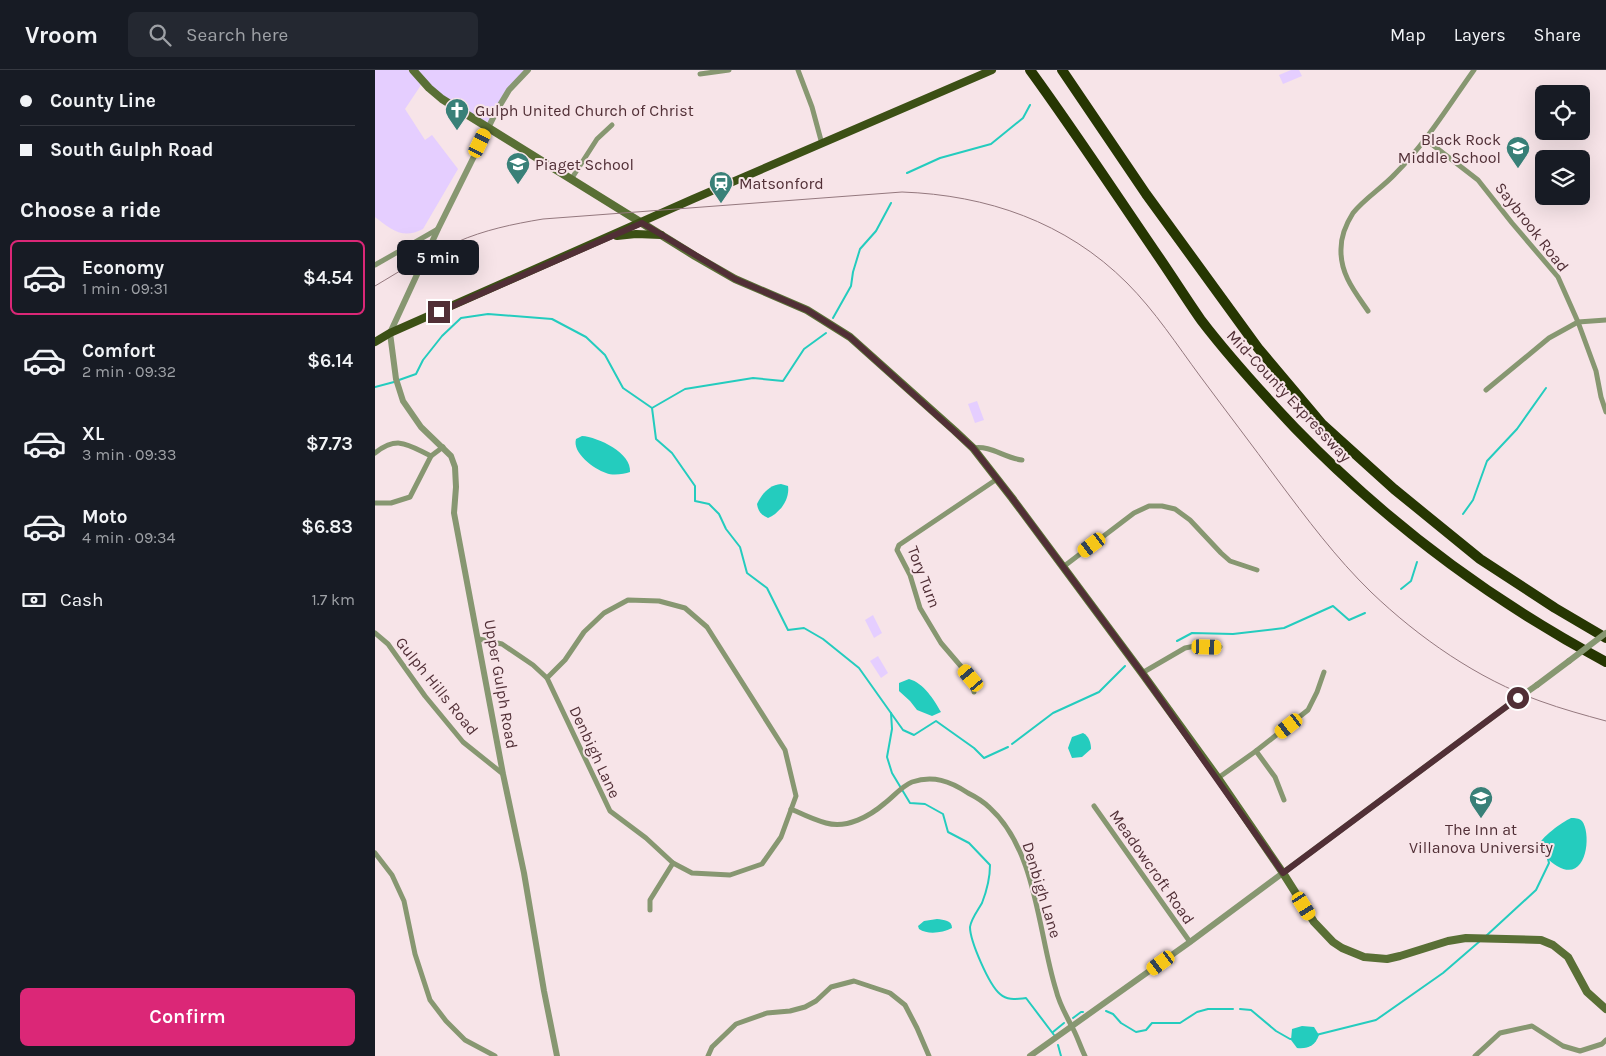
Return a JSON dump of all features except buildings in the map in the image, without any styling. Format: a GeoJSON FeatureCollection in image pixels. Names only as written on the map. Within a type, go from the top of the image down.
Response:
{"type":"FeatureCollection","features":[{"type":"Feature","properties":{"kind":"highway","name":"Mid-County Expressway"},"geometry":{"type":"LineString","coordinates":[[1062,70],[1146,194],[1247,333],[1322,424],[1394,489],[1480,559],[1555,608],[1606,638]]}},
{"type":"Feature","properties":{"kind":"highway","name":"Mid-County Expressway"},"geometry":{"type":"LineString","coordinates":[[1032,73],[1201,319],[1236,364],[1312,445],[1375,506],[1451,566],[1513,609],[1606,662]]}},
{"type":"Feature","properties":{"kind":"main road"},"geometry":{"type":"LineString","coordinates":[[413,70],[442,99],[489,126],[661,235],[735,279],[807,310],[850,337],[973,448],[1142,673],[1218,778],[1314,922],[1324,934],[1342,948],[1364,957],[1387,959],[1448,941],[1466,938],[1541,940],[1553,945],[1568,957],[1587,992],[1606,1009]]}},
{"type":"Feature","properties":{"kind":"main road"},"geometry":{"type":"LineString","coordinates":[[375,342],[390,333],[992,70]]}},
{"type":"Feature","properties":{"kind":"main road"},"geometry":{"type":"LineString","coordinates":[[611,237],[636,234],[661,235]]}},
{"type":"Feature","properties":{"kind":"street"},"geometry":{"type":"LineString","coordinates":[[390,333],[438,229],[503,98],[528,70]]}},
{"type":"Feature","properties":{"kind":"street"},"geometry":{"type":"LineString","coordinates":[[700,74],[729,70]]}},
{"type":"Feature","properties":{"kind":"street"},"geometry":{"type":"LineString","coordinates":[[798,70],[812,107],[822,144]]}},
{"type":"Feature","properties":{"kind":"street"},"geometry":{"type":"LineString","coordinates":[[1368,311],[1345,276],[1342,264],[1343,234],[1348,222],[1357,209],[1396,174],[1425,139],[1474,70]]}},
{"type":"Feature","properties":{"kind":"street"},"geometry":{"type":"LineString","coordinates":[[572,178],[597,138],[612,125]]}},
{"type":"Feature","properties":{"kind":"street","name":"Saybrook Road"},"geometry":{"type":"LineString","coordinates":[[1425,139],[1478,180],[1558,278],[1578,322],[1596,371],[1606,412]]}},
{"type":"Feature","properties":{"kind":"street"},"geometry":{"type":"LineString","coordinates":[[375,266],[438,229]]}},
{"type":"Feature","properties":{"kind":"street"},"geometry":{"type":"LineString","coordinates":[[1486,390],[1549,338],[1578,322],[1606,320]]}},
{"type":"Feature","properties":{"kind":"street","name":"Upper Gulph Road"},"geometry":{"type":"LineString","coordinates":[[390,333],[397,382],[403,401],[421,427],[451,456],[455,467],[454,513],[503,774],[524,873],[543,991],[557,1056]]}},
{"type":"Feature","properties":{"kind":"street"},"geometry":{"type":"LineString","coordinates":[[375,453],[386,444],[403,442],[431,456]]}},
{"type":"Feature","properties":{"kind":"street"},"geometry":{"type":"LineString","coordinates":[[375,503],[391,503],[411,497],[431,456],[443,447]]}},
{"type":"Feature","properties":{"kind":"street"},"geometry":{"type":"LineString","coordinates":[[973,448],[990,449],[1022,460]]}},
{"type":"Feature","properties":{"kind":"street","name":"Tory Turn"},"geometry":{"type":"LineString","coordinates":[[974,692],[971,678],[941,642],[919,608],[911,575],[897,550],[899,545],[997,479]]}},
{"type":"Feature","properties":{"kind":"street"},"geometry":{"type":"LineString","coordinates":[[1063,567],[1134,513],[1149,506],[1162,506],[1175,509],[1190,520],[1230,561],[1257,570]]}},
{"type":"Feature","properties":{"kind":"street","name":"Denbigh Lane"},"geometry":{"type":"LineString","coordinates":[[479,639],[502,644],[533,665],[547,678],[609,811],[646,838],[673,862],[692,873],[730,875],[761,864],[781,837],[796,796],[785,750],[707,627],[685,608],[659,601],[628,600],[604,613],[585,632],[565,660],[547,678]]}},
{"type":"Feature","properties":{"kind":"street","name":"Gulph Hills Road"},"geometry":{"type":"LineString","coordinates":[[375,633],[389,644],[425,696],[463,742],[503,774]]}},
{"type":"Feature","properties":{"kind":"street"},"geometry":{"type":"LineString","coordinates":[[1030,1056],[1190,942],[1606,633]]}},
{"type":"Feature","properties":{"kind":"street"},"geometry":{"type":"LineString","coordinates":[[1142,673],[1185,648],[1195,646],[1220,647]]}},
{"type":"Feature","properties":{"kind":"street"},"geometry":{"type":"LineString","coordinates":[[1218,778],[1308,710],[1324,672]]}},
{"type":"Feature","properties":{"kind":"street"},"geometry":{"type":"LineString","coordinates":[[1256,751],[1275,777],[1284,800]]}},
{"type":"Feature","properties":{"kind":"street","name":"Denbigh Lane"},"geometry":{"type":"LineString","coordinates":[[791,809],[828,824],[841,824],[859,820],[873,813],[909,784],[921,780],[940,779],[953,783],[989,807],[1004,823],[1018,846],[1038,908],[1055,989],[1061,1007],[1072,1026],[1085,1056]]}},
{"type":"Feature","properties":{"kind":"street","name":"Meadowcroft Road"},"geometry":{"type":"LineString","coordinates":[[1094,806],[1190,942]]}},
{"type":"Feature","properties":{"kind":"street"},"geometry":{"type":"LineString","coordinates":[[375,853],[392,875],[404,902],[415,954],[431,1000],[465,1040],[495,1056]]}},
{"type":"Feature","properties":{"kind":"street"},"geometry":{"type":"LineString","coordinates":[[650,910],[650,900],[673,862]]}},
{"type":"Feature","properties":{"kind":"street"},"geometry":{"type":"LineString","coordinates":[[708,1056],[712,1048],[736,1024],[767,1013],[790,1011],[805,1007],[831,987],[854,981],[890,993],[905,1005],[929,1056]]}},
{"type":"Feature","properties":{"kind":"street"},"geometry":{"type":"LineString","coordinates":[[1475,1056],[1500,1033],[1532,1026],[1563,1046],[1580,1051],[1602,1044],[1606,1040]]}},
{"type":"Feature","properties":{"kind":"shaded area"},"geometry":{"type":"Polygon","coordinates":[[[375,70],[408,70],[421,85],[405,109],[425,140],[432,135],[458,169],[423,229],[416,232],[397,232],[375,217],[375,70]]]}},
{"type":"Feature","properties":{"kind":"shaded area"},"geometry":{"type":"Polygon","coordinates":[[[413,70],[528,70],[519,78],[489,126],[442,99],[413,70]]]}},
{"type":"Feature","properties":{"kind":"shaded area"},"geometry":{"type":"Polygon","coordinates":[[[1291,70],[1299,70],[1302,76],[1283,84],[1279,75],[1291,70]]]}},
{"type":"Feature","properties":{"kind":"shaded area"},"geometry":{"type":"Polygon","coordinates":[[[977,401],[984,420],[975,423],[968,404],[977,401]]]}},
{"type":"Feature","properties":{"kind":"shaded area"},"geometry":{"type":"Polygon","coordinates":[[[873,615],[882,633],[874,638],[865,620],[873,615]]]}},
{"type":"Feature","properties":{"kind":"shaded area"},"geometry":{"type":"Polygon","coordinates":[[[878,656],[888,673],[881,678],[870,661],[878,656]]]}},
{"type":"Feature","properties":{"kind":"water"},"geometry":{"type":"Polygon","coordinates":[[[582,436],[597,439],[613,447],[626,458],[630,472],[609,474],[590,464],[577,450],[576,439],[582,436]]]}},
{"type":"Feature","properties":{"kind":"water"},"geometry":{"type":"Polygon","coordinates":[[[781,484],[788,486],[786,501],[772,516],[768,518],[763,516],[757,504],[766,491],[773,486],[781,484]]]}},
{"type":"Feature","properties":{"kind":"water"},"geometry":{"type":"Polygon","coordinates":[[[909,679],[924,688],[941,712],[932,716],[917,710],[899,691],[899,683],[909,679]]]}},
{"type":"Feature","properties":{"kind":"water"},"geometry":{"type":"Polygon","coordinates":[[[1083,733],[1091,744],[1091,749],[1082,757],[1072,758],[1068,748],[1072,737],[1083,733]]]}},
{"type":"Feature","properties":{"kind":"water"},"geometry":{"type":"Polygon","coordinates":[[[1571,818],[1582,821],[1587,836],[1585,855],[1581,863],[1575,868],[1567,870],[1557,866],[1538,847],[1547,835],[1571,818]]]}},
{"type":"Feature","properties":{"kind":"water"},"geometry":{"type":"Polygon","coordinates":[[[937,919],[951,923],[952,928],[935,933],[919,929],[918,926],[924,921],[937,919]]]}},
{"type":"Feature","properties":{"kind":"water"},"geometry":{"type":"Polygon","coordinates":[[[1302,1026],[1314,1027],[1319,1035],[1311,1046],[1297,1048],[1291,1040],[1292,1029],[1302,1026]]]}},
{"type":"Feature","properties":{"kind":"waterway"},"geometry":{"type":"LineString","coordinates":[[907,173],[940,158],[991,144],[1023,118],[1030,105]]}},
{"type":"Feature","properties":{"kind":"waterway"},"geometry":{"type":"LineString","coordinates":[[833,318],[851,286],[860,249],[876,231],[891,203]]}},
{"type":"Feature","properties":{"kind":"waterway"},"geometry":{"type":"LineString","coordinates":[[399,380],[416,374],[423,360],[442,336],[461,318],[488,314],[552,319],[586,337],[605,355],[623,388],[652,408],[656,439],[672,453],[695,486],[695,501],[709,504],[719,514],[726,529],[740,547],[747,573],[767,588],[788,630],[804,628],[823,639],[859,668],[903,730],[914,735],[936,721],[974,748],[984,758],[1008,747]]}},
{"type":"Feature","properties":{"kind":"waterway"},"geometry":{"type":"LineString","coordinates":[[652,408],[685,389],[753,378],[783,381],[804,349],[826,333]]}},
{"type":"Feature","properties":{"kind":"waterway"},"geometry":{"type":"LineString","coordinates":[[375,387],[394,382]]}},
{"type":"Feature","properties":{"kind":"waterway"},"geometry":{"type":"LineString","coordinates":[[1463,514],[1473,500],[1487,461],[1517,429],[1546,388]]}},
{"type":"Feature","properties":{"kind":"waterway"},"geometry":{"type":"LineString","coordinates":[[1401,589],[1411,581],[1417,562]]}},
{"type":"Feature","properties":{"kind":"waterway"},"geometry":{"type":"LineString","coordinates":[[1177,641],[1192,633],[1233,634],[1284,628],[1333,606],[1349,620],[1365,613]]}},
{"type":"Feature","properties":{"kind":"waterway"},"geometry":{"type":"LineString","coordinates":[[1012,744],[1053,713],[1099,692],[1125,666]]}},
{"type":"Feature","properties":{"kind":"waterway"},"geometry":{"type":"LineString","coordinates":[[891,713],[892,729],[887,757],[892,773],[910,803],[925,804],[943,814],[948,832],[969,843],[990,865],[989,880],[985,894],[970,927],[973,942],[986,973],[996,989],[1006,998],[1026,998],[1054,1035]]}},
{"type":"Feature","properties":{"kind":"waterway"},"geometry":{"type":"LineString","coordinates":[[1486,936],[1536,890],[1549,863],[1548,859]]}},
{"type":"Feature","properties":{"kind":"waterway"},"geometry":{"type":"LineString","coordinates":[[1316,1035],[1376,1020],[1443,973],[1480,941]]}},
{"type":"Feature","properties":{"kind":"waterway"},"geometry":{"type":"LineString","coordinates":[[1106,1011],[1113,1014],[1121,1023],[1136,1032],[1146,1030],[1152,1023],[1180,1023],[1197,1012],[1208,1009],[1233,1009]]}},
{"type":"Feature","properties":{"kind":"waterway"},"geometry":{"type":"LineString","coordinates":[[1240,1009],[1251,1010],[1276,1031],[1292,1039]]}},
{"type":"Feature","properties":{"kind":"waterway"},"geometry":{"type":"LineString","coordinates":[[1073,1018],[1083,1012]]}},
{"type":"Feature","properties":{"kind":"waterway"},"geometry":{"type":"LineString","coordinates":[[1053,1032],[1064,1023]]}},
{"type":"Feature","properties":{"kind":"waterway"},"geometry":{"type":"LineString","coordinates":[[1058,1045],[1061,1056]]}},
{"type":"Feature","properties":{"kind":"tram line"},"geometry":{"type":"LineString","coordinates":[[375,286],[446,246],[499,228],[543,219],[902,192],[934,194],[964,199],[1024,216],[1078,243],[1127,283],[1165,328],[1322,538],[1358,579],[1389,609],[1450,656],[1494,681],[1540,701],[1606,721]]}},
{"type":"Feature","properties":{"kind":"place","name":"Gulph United Church of Christ"},"geometry":{"type":"Point","coordinates":[457,131]}},
{"type":"Feature","properties":{"kind":"place","name":"Black Rock Middle School"},"geometry":{"type":"Point","coordinates":[1518,169]}},
{"type":"Feature","properties":{"kind":"place","name":"Piaget School"},"geometry":{"type":"Point","coordinates":[518,185]}},
{"type":"Feature","properties":{"kind":"place","name":"Matsonford"},"geometry":{"type":"Point","coordinates":[721,204]}},
{"type":"Feature","properties":{"kind":"place","name":"The Inn at Villanova University"},"geometry":{"type":"Point","coordinates":[1481,819]}},
{"type":"Feature","properties":{"kind":"route"},"geometry":{"type":"LineString","coordinates":[[439,312],[642,223],[735,279],[807,310],[844,333],[875,358],[973,448],[1142,673],[1218,778],[1283,873],[1518,698]]}}]}
